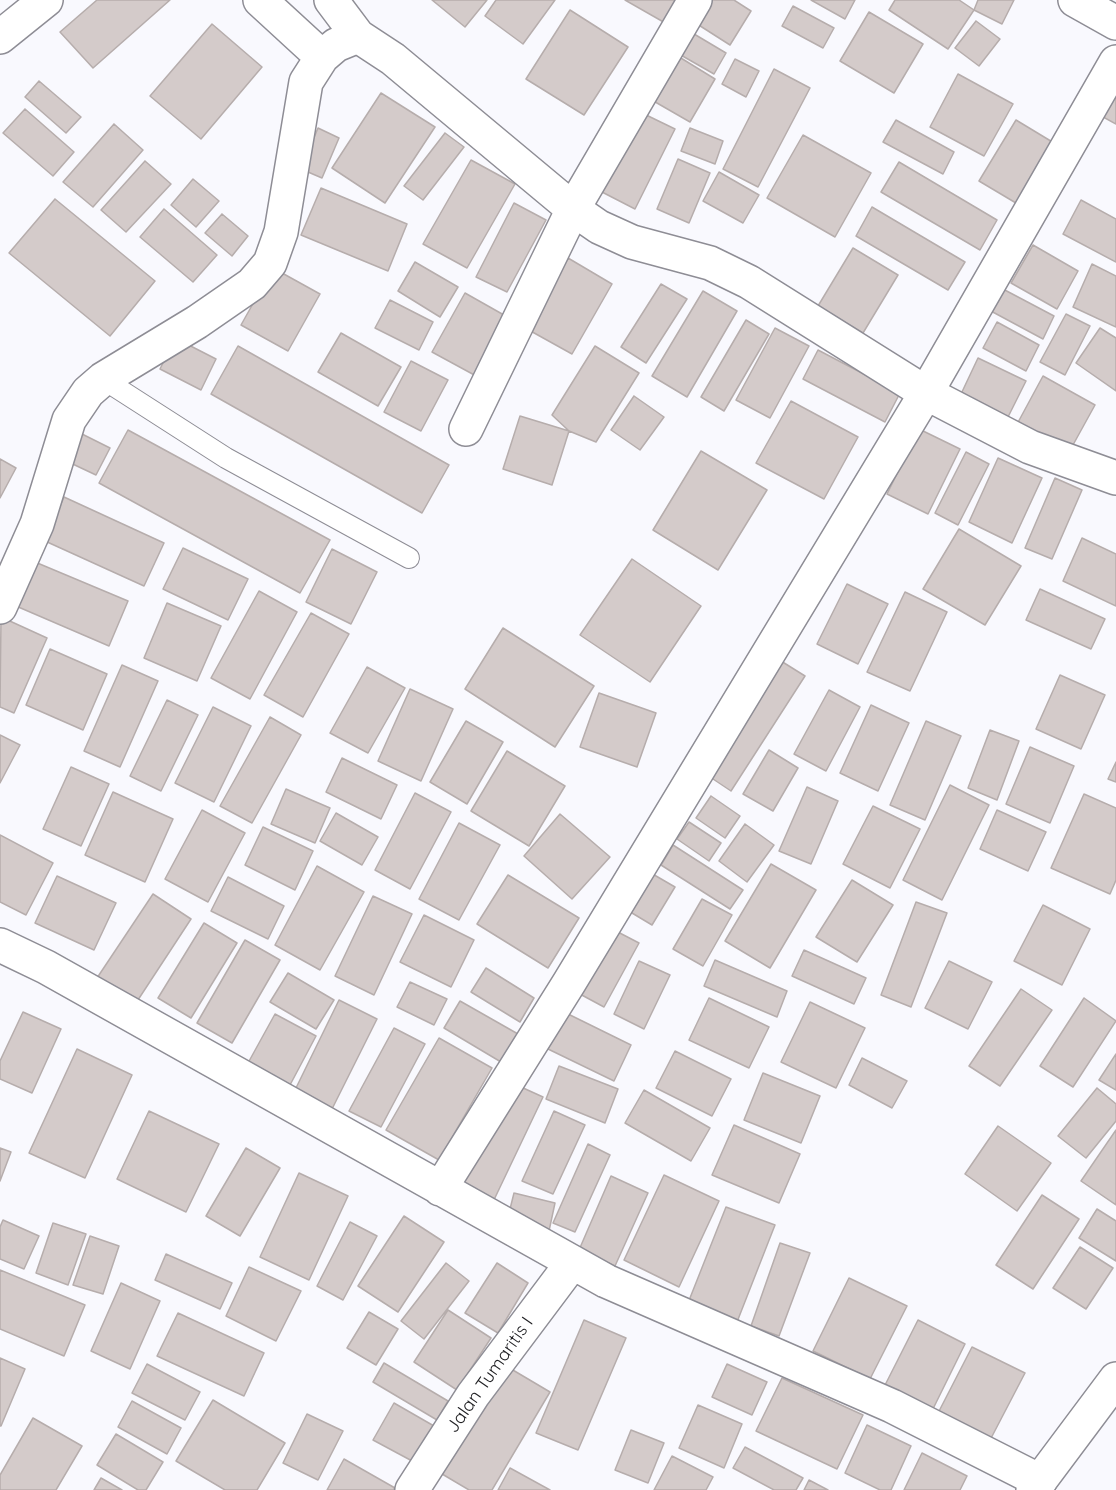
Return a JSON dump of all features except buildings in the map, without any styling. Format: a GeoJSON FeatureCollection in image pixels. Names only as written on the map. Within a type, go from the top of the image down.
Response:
{"type":"FeatureCollection","features":[{"type":"Feature","properties":{"kind":"street"},"geometry":{"type":"LineString","coordinates":[[0,37],[46,0]]}},
{"type":"Feature","properties":{"kind":"street"},"geometry":{"type":"LineString","coordinates":[[260,0],[322,57]]}},
{"type":"Feature","properties":{"kind":"street"},"geometry":{"type":"LineString","coordinates":[[331,0],[358,36],[393,58],[573,209],[599,227],[632,242],[710,263],[749,282],[926,393],[1030,447],[1116,478]]}},
{"type":"Feature","properties":{"kind":"street"},"geometry":{"type":"LineString","coordinates":[[466,429],[573,209],[695,0]]}},
{"type":"Feature","properties":{"kind":"street"},"geometry":{"type":"LineString","coordinates":[[1075,0],[1116,23]]}},
{"type":"Feature","properties":{"kind":"street"},"geometry":{"type":"LineString","coordinates":[[0,607],[37,524],[69,420],[88,392],[103,379],[197,322],[252,284],[270,263],[281,232],[306,82],[322,57],[336,45],[358,36]]}},
{"type":"Feature","properties":{"kind":"street"},"geometry":{"type":"LineString","coordinates":[[440,1189],[569,983],[926,393],[1116,62]]}},
{"type":"Feature","properties":{"kind":"street"},"geometry":{"type":"LineString","coordinates":[[0,945],[46,967],[572,1263],[617,1286],[892,1406],[1037,1486],[1116,1379]]}},
{"type":"Feature","properties":{"kind":"street","name":"Jalan Tumaritis I"},"geometry":{"type":"LineString","coordinates":[[412,1490],[473,1395],[572,1263]]}},
{"type":"Feature","properties":{"kind":"lane"},"geometry":{"type":"LineString","coordinates":[[103,379],[236,463],[409,558]]}}]}
